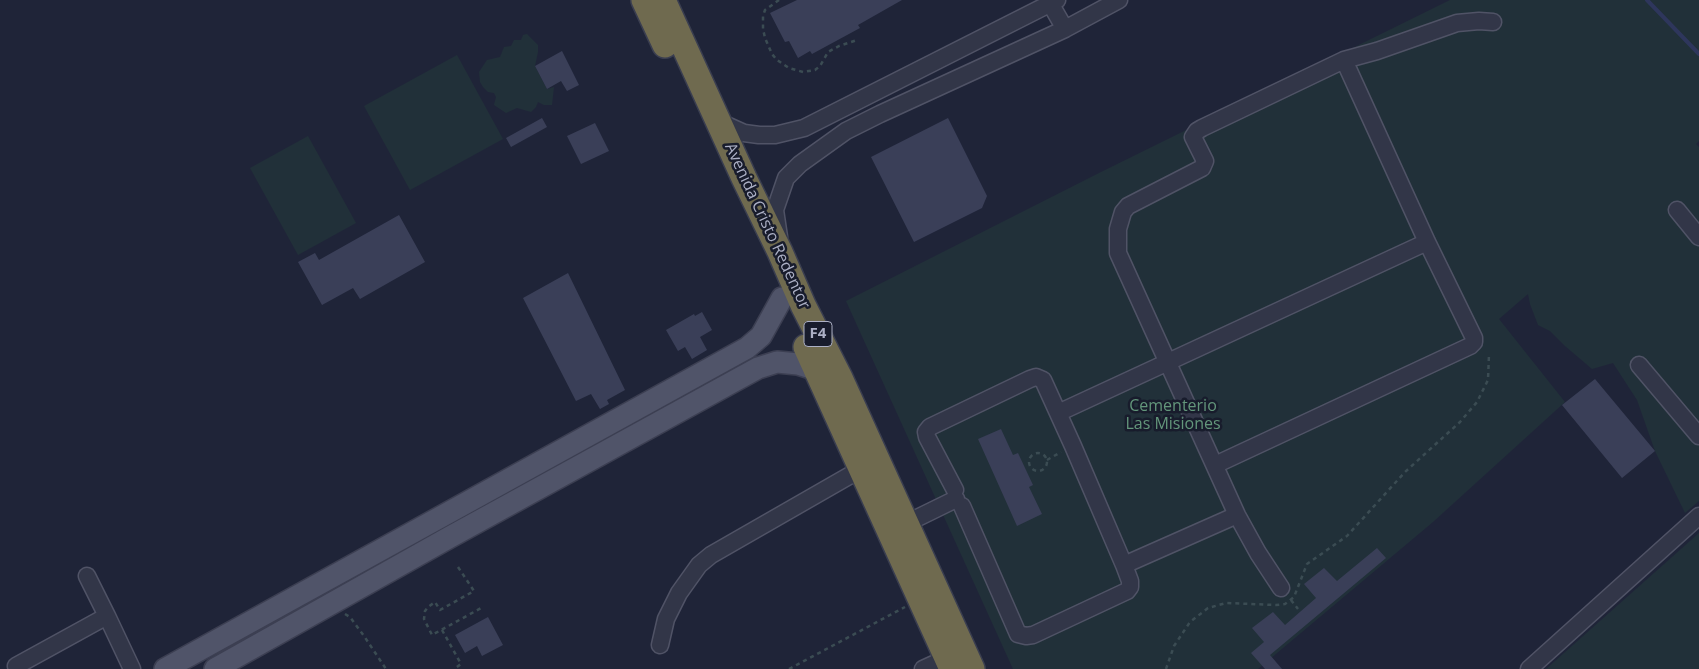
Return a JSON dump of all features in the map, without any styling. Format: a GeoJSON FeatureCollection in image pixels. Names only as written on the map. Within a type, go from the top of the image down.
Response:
{"type":"FeatureCollection","features":[{"type":"Feature","properties":{"kind":"highway","name":"Avenida Cristo Redentor"},"geometry":{"type":"LineString","coordinates":[[644,0],[817,370],[949,663]]}},
{"type":"Feature","properties":{"kind":"highway","name":"Avenida Cristo Redentor"},"geometry":{"type":"LineString","coordinates":[[663,0],[744,178],[840,378],[972,669]]}},
{"type":"Feature","properties":{"kind":"main road"},"geometry":{"type":"LineString","coordinates":[[165,669],[747,348],[760,336],[782,298]]}},
{"type":"Feature","properties":{"kind":"main road"},"geometry":{"type":"LineString","coordinates":[[747,348],[758,368]]}},
{"type":"Feature","properties":{"kind":"main road"},"geometry":{"type":"LineString","coordinates":[[215,669],[758,368],[777,362],[798,364],[817,370]]}},
{"type":"Feature","properties":{"kind":"main road"},"geometry":{"type":"LineString","coordinates":[[328,580],[336,601]]}},
{"type":"Feature","properties":{"kind":"street"},"geometry":{"type":"LineString","coordinates":[[780,252],[775,210],[786,178],[800,164],[846,132],[880,114],[1065,30],[1120,0]]}},
{"type":"Feature","properties":{"kind":"street"},"geometry":{"type":"LineString","coordinates":[[717,118],[724,124],[744,133],[760,135],[775,135],[804,128],[1054,2],[1065,30]]}},
{"type":"Feature","properties":{"kind":"street"},"geometry":{"type":"LineString","coordinates":[[1281,588],[1258,553],[1237,515],[1118,253],[1118,229],[1123,212],[1128,206],[1202,168],[1205,161],[1193,137],[1196,131],[1344,60],[1457,23],[1493,22]]}},
{"type":"Feature","properties":{"kind":"street"},"geometry":{"type":"LineString","coordinates":[[1215,465],[1470,346],[1474,342],[1474,338],[1427,242],[1344,60]]}},
{"type":"Feature","properties":{"kind":"street"},"geometry":{"type":"LineString","coordinates":[[870,95],[867,103],[868,108],[871,112],[880,114]]}},
{"type":"Feature","properties":{"kind":"street"},"geometry":{"type":"LineString","coordinates":[[834,112],[850,114],[853,117],[854,121],[846,132]]}},
{"type":"Feature","properties":{"kind":"street"},"geometry":{"type":"LineString","coordinates":[[1677,210],[1699,237]]}},
{"type":"Feature","properties":{"kind":"street"},"geometry":{"type":"LineString","coordinates":[[1058,413],[1427,242]]}},
{"type":"Feature","properties":{"kind":"street"},"geometry":{"type":"LineString","coordinates":[[1639,365],[1699,436]]}},
{"type":"Feature","properties":{"kind":"street"},"geometry":{"type":"LineString","coordinates":[[1036,377],[1043,380],[1058,413],[1124,566],[1130,581],[1130,587],[1127,591],[1033,635],[1026,636],[1018,634],[957,498],[926,438],[926,432],[930,427],[1036,377]]}},
{"type":"Feature","properties":{"kind":"street"},"geometry":{"type":"LineString","coordinates":[[660,645],[666,619],[678,593],[699,565],[711,555],[861,469]]}},
{"type":"Feature","properties":{"kind":"street"},"geometry":{"type":"LineString","coordinates":[[905,524],[957,498]]}},
{"type":"Feature","properties":{"kind":"street"},"geometry":{"type":"LineString","coordinates":[[1124,566],[1237,515]]}},
{"type":"Feature","properties":{"kind":"street"},"geometry":{"type":"LineString","coordinates":[[1529,669],[1699,516]]}},
{"type":"Feature","properties":{"kind":"street"},"geometry":{"type":"LineString","coordinates":[[87,576],[132,669]]}},
{"type":"Feature","properties":{"kind":"street"},"geometry":{"type":"LineString","coordinates":[[16,666],[107,616]]}},
{"type":"Feature","properties":{"kind":"street"},"geometry":{"type":"LineString","coordinates":[[923,669],[949,663]]}},
{"type":"Feature","properties":{"kind":"path"},"geometry":{"type":"LineString","coordinates":[[779,0],[765,10],[763,29],[768,48],[784,66],[803,72],[815,70],[820,66],[828,52],[857,40]]}},
{"type":"Feature","properties":{"kind":"path"},"geometry":{"type":"LineString","coordinates":[[1166,669],[1174,646],[1184,630],[1190,622],[1208,608],[1226,603],[1285,604],[1294,597],[1307,564],[1346,536],[1406,472],[1460,422],[1477,402],[1488,380],[1490,354]]}},
{"type":"Feature","properties":{"kind":"path"},"geometry":{"type":"LineString","coordinates":[[1037,454],[1045,457],[1047,462],[1045,468],[1041,471],[1033,470],[1029,464],[1032,456],[1037,454]]}},
{"type":"Feature","properties":{"kind":"path"},"geometry":{"type":"LineString","coordinates":[[458,567],[474,591],[440,610],[435,602],[428,607],[424,619],[432,635],[483,607]]}},
{"type":"Feature","properties":{"kind":"path"},"geometry":{"type":"LineString","coordinates":[[789,669],[920,599]]}},
{"type":"Feature","properties":{"kind":"path"},"geometry":{"type":"LineString","coordinates":[[336,601],[386,669]]}},
{"type":"Feature","properties":{"kind":"path"},"geometry":{"type":"LineString","coordinates":[[442,630],[461,664],[454,669]]}},
{"type":"Feature","properties":{"kind":"green space","name":"Cementerio Las Misiones"},"geometry":{"type":"Polygon","coordinates":[[[1450,0],[1699,0],[1699,141],[1696,144],[1699,147],[1699,501],[1685,513],[1655,451],[1637,400],[1613,363],[1592,369],[1550,331],[1538,325],[1528,294],[1499,319],[1565,402],[1433,522],[1258,669],[1013,669],[846,301],[1101,172],[1450,0]]]}},
{"type":"Feature","properties":{"kind":"green space"},"geometry":{"type":"Polygon","coordinates":[[[527,34],[538,45],[535,66],[547,89],[554,87],[552,105],[544,105],[538,102],[531,112],[517,108],[506,113],[494,105],[496,97],[494,93],[488,92],[483,87],[480,82],[479,72],[487,60],[500,57],[504,47],[511,46],[514,40],[521,40],[523,35],[527,34]]]}},
{"type":"Feature","properties":{"kind":"green space"},"geometry":{"type":"Polygon","coordinates":[[[457,55],[503,139],[410,190],[364,106],[457,55]]]}},
{"type":"Feature","properties":{"kind":"green space"},"geometry":{"type":"Polygon","coordinates":[[[308,136],[356,223],[298,255],[250,168],[308,136]]]}},
{"type":"Feature","properties":{"kind":"green space"},"geometry":{"type":"Polygon","coordinates":[[[1699,533],[1699,669],[1546,669],[1699,533]]]}},
{"type":"Feature","properties":{"kind":"building"},"geometry":{"type":"Polygon","coordinates":[[[797,0],[902,0],[858,25],[860,28],[812,54],[810,51],[798,58],[789,41],[785,42],[770,13],[797,0]]]}},
{"type":"Feature","properties":{"kind":"building"},"geometry":{"type":"Polygon","coordinates":[[[562,51],[579,85],[567,91],[561,81],[547,89],[535,66],[562,51]]]}},
{"type":"Feature","properties":{"kind":"building"},"geometry":{"type":"Polygon","coordinates":[[[542,118],[547,127],[511,147],[506,138],[542,118]]]}},
{"type":"Feature","properties":{"kind":"building"},"geometry":{"type":"Polygon","coordinates":[[[948,118],[987,196],[982,208],[914,242],[871,157],[948,118]]]}},
{"type":"Feature","properties":{"kind":"building"},"geometry":{"type":"Polygon","coordinates":[[[595,123],[609,151],[581,164],[567,136],[595,123]]]}},
{"type":"Feature","properties":{"kind":"building"},"geometry":{"type":"Polygon","coordinates":[[[399,215],[425,262],[360,299],[353,288],[322,305],[298,262],[315,253],[319,260],[399,215]]]}},
{"type":"Feature","properties":{"kind":"building"},"geometry":{"type":"Polygon","coordinates":[[[568,273],[625,390],[607,400],[609,404],[600,409],[591,394],[576,401],[523,298],[568,273]]]}},
{"type":"Feature","properties":{"kind":"building"},"geometry":{"type":"Polygon","coordinates":[[[702,312],[712,330],[700,337],[707,350],[692,359],[685,347],[678,351],[666,330],[694,314],[695,316],[702,312]]]}},
{"type":"Feature","properties":{"kind":"building"},"geometry":{"type":"Polygon","coordinates":[[[1595,379],[1655,451],[1622,478],[1562,405],[1595,379]]]}},
{"type":"Feature","properties":{"kind":"building"},"geometry":{"type":"Polygon","coordinates":[[[1001,429],[1013,455],[1018,453],[1033,485],[1029,487],[1042,514],[1017,526],[978,439],[1001,429]]]}},
{"type":"Feature","properties":{"kind":"building"},"geometry":{"type":"Polygon","coordinates":[[[1377,548],[1386,558],[1270,655],[1282,669],[1265,669],[1251,653],[1264,642],[1252,628],[1273,612],[1285,625],[1316,598],[1304,584],[1324,568],[1337,581],[1377,548]]]}},
{"type":"Feature","properties":{"kind":"building"},"geometry":{"type":"Polygon","coordinates":[[[488,617],[503,645],[482,656],[477,646],[465,653],[455,635],[488,617]]]}},
{"type":"Feature","properties":{"kind":"waterway"},"geometry":{"type":"LineString","coordinates":[[1647,0],[1699,54]]}}]}
